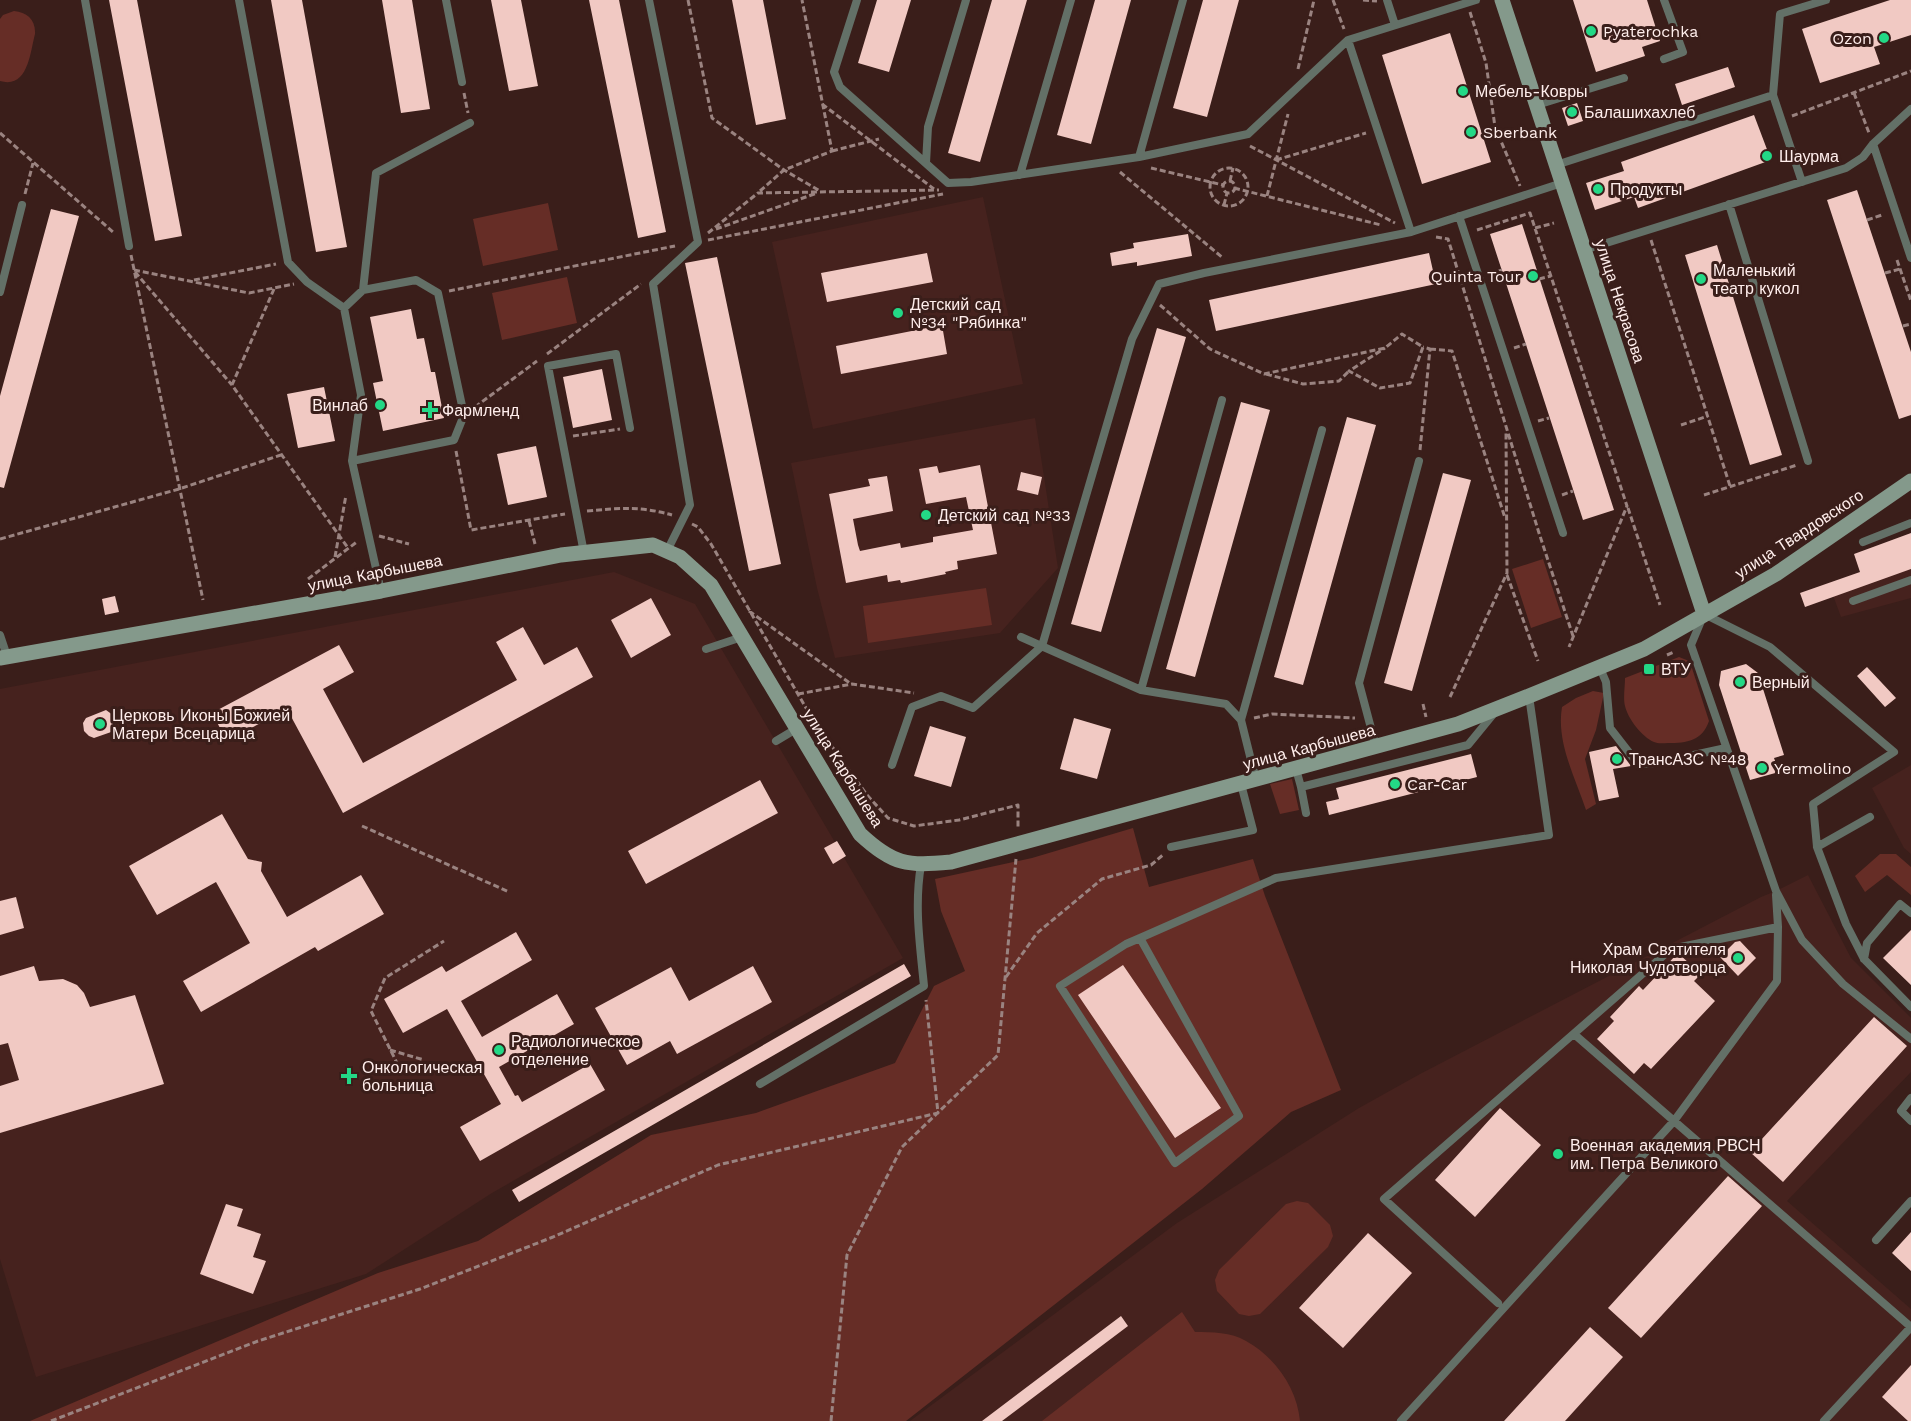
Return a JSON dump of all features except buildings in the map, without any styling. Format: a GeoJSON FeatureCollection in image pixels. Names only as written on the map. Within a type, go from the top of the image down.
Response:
{"type":"FeatureCollection","features":[{"type":"Feature","properties":{"kind":"street","name":"улица Некрасова"},"geometry":{"type":"LineString","coordinates":[[1502,0],[1704,614]]}},
{"type":"Feature","properties":{"kind":"street","name":"улица Твардовского"},"geometry":{"type":"LineString","coordinates":[[1704,614],[1776,574],[1911,481]]}},
{"type":"Feature","properties":{"kind":"street","name":"улица Карбышева"},"geometry":{"type":"LineString","coordinates":[[3,657],[381,591],[561,555],[653,545],[680,557],[711,585],[861,834],[879,852],[899,862],[921,865],[951,862],[1458,724],[1644,650],[1704,614]]}},
{"type":"Feature","properties":{"kind":"lane"},"geometry":{"type":"LineString","coordinates":[[85,0],[129,246]]}},
{"type":"Feature","properties":{"kind":"lane"},"geometry":{"type":"LineString","coordinates":[[239,0],[288,262],[307,282],[344,308],[361,395],[352,461],[381,591]]}},
{"type":"Feature","properties":{"kind":"lane"},"geometry":{"type":"LineString","coordinates":[[446,0],[462,82]]}},
{"type":"Feature","properties":{"kind":"lane"},"geometry":{"type":"LineString","coordinates":[[649,0],[698,242],[653,284],[690,505],[667,551]]}},
{"type":"Feature","properties":{"kind":"lane"},"geometry":{"type":"LineString","coordinates":[[857,0],[834,72],[840,87],[948,183],[1139,157],[1248,134],[1348,40],[1472,1]]}},
{"type":"Feature","properties":{"kind":"lane"},"geometry":{"type":"LineString","coordinates":[[926,163],[928,127],[966,0]]}},
{"type":"Feature","properties":{"kind":"lane"},"geometry":{"type":"LineString","coordinates":[[1020,175],[1071,0]]}},
{"type":"Feature","properties":{"kind":"lane"},"geometry":{"type":"LineString","coordinates":[[1139,157],[1183,0]]}},
{"type":"Feature","properties":{"kind":"lane"},"geometry":{"type":"LineString","coordinates":[[1387,0],[1395,25]]}},
{"type":"Feature","properties":{"kind":"lane"},"geometry":{"type":"LineString","coordinates":[[1664,0],[1683,52],[1664,59]]}},
{"type":"Feature","properties":{"kind":"lane"},"geometry":{"type":"LineString","coordinates":[[1802,182],[1773,95],[1780,14],[1826,0]]}},
{"type":"Feature","properties":{"kind":"lane"},"geometry":{"type":"LineString","coordinates":[[1348,40],[1411,232]]}},
{"type":"Feature","properties":{"kind":"lane"},"geometry":{"type":"LineString","coordinates":[[1537,105],[1624,78]]}},
{"type":"Feature","properties":{"kind":"lane"},"geometry":{"type":"LineString","coordinates":[[1556,165],[1773,95]]}},
{"type":"Feature","properties":{"kind":"lane"},"geometry":{"type":"LineString","coordinates":[[1584,250],[1846,168],[1863,157],[1872,144],[1911,109]]}},
{"type":"Feature","properties":{"kind":"lane"},"geometry":{"type":"LineString","coordinates":[[363,290],[376,173],[470,123]]}},
{"type":"Feature","properties":{"kind":"lane"},"geometry":{"type":"LineString","coordinates":[[1872,144],[1911,258]]}},
{"type":"Feature","properties":{"kind":"lane"},"geometry":{"type":"LineString","coordinates":[[892,765],[912,707],[941,696],[973,708],[1042,646],[1132,339],[1159,284],[1411,232],[1562,183]]}},
{"type":"Feature","properties":{"kind":"lane"},"geometry":{"type":"LineString","coordinates":[[1729,204],[1808,461]]}},
{"type":"Feature","properties":{"kind":"lane"},"geometry":{"type":"LineString","coordinates":[[0,292],[22,205]]}},
{"type":"Feature","properties":{"kind":"lane"},"geometry":{"type":"LineString","coordinates":[[1459,216],[1563,533]]}},
{"type":"Feature","properties":{"kind":"lane"},"geometry":{"type":"LineString","coordinates":[[344,308],[363,290],[416,280],[438,293],[464,416],[454,440],[352,461]]}},
{"type":"Feature","properties":{"kind":"lane"},"geometry":{"type":"LineString","coordinates":[[584,553],[548,366],[616,354],[630,428]]}},
{"type":"Feature","properties":{"kind":"lane"},"geometry":{"type":"LineString","coordinates":[[1141,690],[1222,400]]}},
{"type":"Feature","properties":{"kind":"lane"},"geometry":{"type":"LineString","coordinates":[[1241,720],[1322,430]]}},
{"type":"Feature","properties":{"kind":"lane"},"geometry":{"type":"LineString","coordinates":[[1376,747],[1359,683],[1419,461]]}},
{"type":"Feature","properties":{"kind":"lane"},"geometry":{"type":"LineString","coordinates":[[1863,542],[1911,523]]}},
{"type":"Feature","properties":{"kind":"lane"},"geometry":{"type":"LineString","coordinates":[[1853,601],[1911,580]]}},
{"type":"Feature","properties":{"kind":"lane"},"geometry":{"type":"LineString","coordinates":[[1911,1007],[1864,959],[1846,924],[1818,847],[1813,804],[1894,752],[1770,646],[1704,614],[1691,645],[1776,891],[1802,940],[1843,984],[1911,1039]]}},
{"type":"Feature","properties":{"kind":"lane"},"geometry":{"type":"LineString","coordinates":[[0,635],[3,657]]}},
{"type":"Feature","properties":{"kind":"lane"},"geometry":{"type":"LineString","coordinates":[[706,649],[742,637]]}},
{"type":"Feature","properties":{"kind":"lane"},"geometry":{"type":"LineString","coordinates":[[1021,637],[1141,690],[1226,704],[1241,720],[1256,780]]}},
{"type":"Feature","properties":{"kind":"lane"},"geometry":{"type":"LineString","coordinates":[[1600,668],[1606,682],[1610,728],[1638,764],[1657,763],[1726,748]]}},
{"type":"Feature","properties":{"kind":"lane"},"geometry":{"type":"LineString","coordinates":[[1140,938],[1239,1116],[1174,1163],[1060,986],[1126,944],[1276,878],[1550,835],[1529,696]]}},
{"type":"Feature","properties":{"kind":"lane"},"geometry":{"type":"LineString","coordinates":[[1301,787],[1468,745],[1498,708]]}},
{"type":"Feature","properties":{"kind":"lane"},"geometry":{"type":"LineString","coordinates":[[776,741],[796,729]]}},
{"type":"Feature","properties":{"kind":"lane"},"geometry":{"type":"LineString","coordinates":[[1296,769],[1306,813]]}},
{"type":"Feature","properties":{"kind":"lane"},"geometry":{"type":"LineString","coordinates":[[1171,847],[1253,830],[1240,784]]}},
{"type":"Feature","properties":{"kind":"lane"},"geometry":{"type":"LineString","coordinates":[[1818,847],[1870,817]]}},
{"type":"Feature","properties":{"kind":"lane"},"geometry":{"type":"LineString","coordinates":[[760,1084],[924,986],[917,913],[921,865]]}},
{"type":"Feature","properties":{"kind":"lane"},"geometry":{"type":"LineString","coordinates":[[1401,1421],[1674,1120],[1777,981],[1776,891]]}},
{"type":"Feature","properties":{"kind":"lane"},"geometry":{"type":"LineString","coordinates":[[1864,959],[1867,942],[1900,904],[1911,913]]}},
{"type":"Feature","properties":{"kind":"lane"},"geometry":{"type":"LineString","coordinates":[[1497,1303],[1384,1199],[1671,949],[1778,927]]}},
{"type":"Feature","properties":{"kind":"lane"},"geometry":{"type":"LineString","coordinates":[[1574,1034],[1911,1327],[1824,1421]]}},
{"type":"Feature","properties":{"kind":"lane"},"geometry":{"type":"LineString","coordinates":[[1911,1098],[1901,1111],[1911,1121]]}},
{"type":"Feature","properties":{"kind":"lane"},"geometry":{"type":"LineString","coordinates":[[1876,1240],[1911,1201]]}},
{"type":"Feature","properties":{"kind":"path"},"geometry":{"type":"LineString","coordinates":[[688,0],[712,118],[784,170],[822,192]]}},
{"type":"Feature","properties":{"kind":"path"},"geometry":{"type":"LineString","coordinates":[[802,0],[831,151]]}},
{"type":"Feature","properties":{"kind":"path"},"geometry":{"type":"LineString","coordinates":[[1334,0],[1348,40]]}},
{"type":"Feature","properties":{"kind":"path"},"geometry":{"type":"LineString","coordinates":[[1472,1],[1486,63],[1495,127],[1524,195],[1660,605]]}},
{"type":"Feature","properties":{"kind":"path"},"geometry":{"type":"LineString","coordinates":[[1782,120],[1911,71]]}},
{"type":"Feature","properties":{"kind":"path"},"geometry":{"type":"LineString","coordinates":[[462,82],[470,123]]}},
{"type":"Feature","properties":{"kind":"path"},"geometry":{"type":"LineString","coordinates":[[1854,93],[1872,144]]}},
{"type":"Feature","properties":{"kind":"path"},"geometry":{"type":"LineString","coordinates":[[821,102],[936,190]]}},
{"type":"Feature","properties":{"kind":"path"},"geometry":{"type":"LineString","coordinates":[[1276,160],[1378,130]]}},
{"type":"Feature","properties":{"kind":"path"},"geometry":{"type":"LineString","coordinates":[[0,133],[129,246],[202,600]]}},
{"type":"Feature","properties":{"kind":"path"},"geometry":{"type":"LineString","coordinates":[[698,242],[784,170],[831,151],[894,135]]}},
{"type":"Feature","properties":{"kind":"path"},"geometry":{"type":"LineString","coordinates":[[1242,142],[1411,232]]}},
{"type":"Feature","properties":{"kind":"path"},"geometry":{"type":"LineString","coordinates":[[22,205],[33,162]]}},
{"type":"Feature","properties":{"kind":"path"},"geometry":{"type":"LineString","coordinates":[[1154,163],[1143,165],[1223,185],[1230,181]]}},
{"type":"Feature","properties":{"kind":"path"},"geometry":{"type":"LineString","coordinates":[[1125,168],[1116,169],[1234,267]]}},
{"type":"Feature","properties":{"kind":"path"},"geometry":{"type":"LineString","coordinates":[[1230,181],[1233,168]]}},
{"type":"Feature","properties":{"kind":"path"},"geometry":{"type":"LineString","coordinates":[[1233,168],[1245,177],[1247,191],[1239,203],[1232,206],[1224,205],[1212,197],[1210,182],[1219,170],[1233,168]]}},
{"type":"Feature","properties":{"kind":"path"},"geometry":{"type":"LineString","coordinates":[[1230,181],[1234,184],[1234,188]]}},
{"type":"Feature","properties":{"kind":"path"},"geometry":{"type":"LineString","coordinates":[[1223,185],[1227,193],[1224,205]]}},
{"type":"Feature","properties":{"kind":"path"},"geometry":{"type":"LineString","coordinates":[[1234,188],[1448,239],[1530,213]]}},
{"type":"Feature","properties":{"kind":"path"},"geometry":{"type":"LineString","coordinates":[[1227,193],[1232,192],[1234,188]]}},
{"type":"Feature","properties":{"kind":"path"},"geometry":{"type":"LineString","coordinates":[[438,293],[945,192],[936,190],[759,193]]}},
{"type":"Feature","properties":{"kind":"path"},"geometry":{"type":"LineString","coordinates":[[711,231],[822,192]]}},
{"type":"Feature","properties":{"kind":"path"},"geometry":{"type":"LineString","coordinates":[[1867,220],[1882,215]]}},
{"type":"Feature","properties":{"kind":"path"},"geometry":{"type":"LineString","coordinates":[[1535,228],[1554,223]]}},
{"type":"Feature","properties":{"kind":"path"},"geometry":{"type":"LineString","coordinates":[[1648,230],[1730,486]]}},
{"type":"Feature","properties":{"kind":"path"},"geometry":{"type":"LineString","coordinates":[[1448,239],[1574,638]]}},
{"type":"Feature","properties":{"kind":"path"},"geometry":{"type":"LineString","coordinates":[[192,280],[288,262]]}},
{"type":"Feature","properties":{"kind":"path"},"geometry":{"type":"LineString","coordinates":[[1885,273],[1900,269]]}},
{"type":"Feature","properties":{"kind":"path"},"geometry":{"type":"LineString","coordinates":[[134,270],[249,293],[307,282]]}},
{"type":"Feature","properties":{"kind":"path"},"geometry":{"type":"LineString","coordinates":[[134,270],[232,385],[348,548]]}},
{"type":"Feature","properties":{"kind":"path"},"geometry":{"type":"LineString","coordinates":[[1539,279],[1551,276]]}},
{"type":"Feature","properties":{"kind":"path"},"geometry":{"type":"LineString","coordinates":[[464,416],[642,284]]}},
{"type":"Feature","properties":{"kind":"path"},"geometry":{"type":"LineString","coordinates":[[232,385],[274,289]]}},
{"type":"Feature","properties":{"kind":"path"},"geometry":{"type":"LineString","coordinates":[[1152,298],[1210,349],[1264,374],[1303,384],[1339,381],[1349,371],[1402,334],[1423,347],[1452,351],[1507,523]]}},
{"type":"Feature","properties":{"kind":"path"},"geometry":{"type":"LineString","coordinates":[[1903,326],[1911,324]]}},
{"type":"Feature","properties":{"kind":"path"},"geometry":{"type":"LineString","coordinates":[[1349,371],[1380,388],[1410,383],[1423,347]]}},
{"type":"Feature","properties":{"kind":"path"},"geometry":{"type":"LineString","coordinates":[[1264,374],[1385,348]]}},
{"type":"Feature","properties":{"kind":"path"},"geometry":{"type":"LineString","coordinates":[[1419,461],[1430,349]]}},
{"type":"Feature","properties":{"kind":"path"},"geometry":{"type":"LineString","coordinates":[[1681,425],[1708,416]]}},
{"type":"Feature","properties":{"kind":"path"},"geometry":{"type":"LineString","coordinates":[[562,438],[630,428]]}},
{"type":"Feature","properties":{"kind":"path"},"geometry":{"type":"LineString","coordinates":[[1506,428],[1507,573],[1538,661]]}},
{"type":"Feature","properties":{"kind":"path"},"geometry":{"type":"LineString","coordinates":[[0,539],[179,489],[281,455]]}},
{"type":"Feature","properties":{"kind":"path"},"geometry":{"type":"LineString","coordinates":[[1704,495],[1808,461]]}},
{"type":"Feature","properties":{"kind":"path"},"geometry":{"type":"LineString","coordinates":[[335,558],[347,494]]}},
{"type":"Feature","properties":{"kind":"path"},"geometry":{"type":"LineString","coordinates":[[1569,647],[1627,506]]}},
{"type":"Feature","properties":{"kind":"path"},"geometry":{"type":"LineString","coordinates":[[529,521],[536,549]]}},
{"type":"Feature","properties":{"kind":"path"},"geometry":{"type":"LineString","coordinates":[[308,579],[367,533],[409,544]]}},
{"type":"Feature","properties":{"kind":"path"},"geometry":{"type":"LineString","coordinates":[[1450,697],[1507,573]]}},
{"type":"Feature","properties":{"kind":"path"},"geometry":{"type":"LineString","coordinates":[[748,610],[852,684]]}},
{"type":"Feature","properties":{"kind":"path"},"geometry":{"type":"LineString","coordinates":[[831,1421],[847,1255],[902,1147],[998,1055],[1017,844],[1018,805],[959,820],[914,826],[888,818],[867,795],[813,720],[798,694],[852,684],[941,696]]}},
{"type":"Feature","properties":{"kind":"path"},"geometry":{"type":"LineString","coordinates":[[1423,704],[1427,718]]}},
{"type":"Feature","properties":{"kind":"path"},"geometry":{"type":"LineString","coordinates":[[1241,720],[1272,714],[1368,718]]}},
{"type":"Feature","properties":{"kind":"path"},"geometry":{"type":"LineString","coordinates":[[362,826],[509,892]]}},
{"type":"Feature","properties":{"kind":"path"},"geometry":{"type":"LineString","coordinates":[[1005,978],[1037,933],[1102,879],[1151,865],[1171,847]]}},
{"type":"Feature","properties":{"kind":"path"},"geometry":{"type":"LineString","coordinates":[[402,1073],[371,1011],[385,978],[444,941]]}},
{"type":"Feature","properties":{"kind":"path"},"geometry":{"type":"LineString","coordinates":[[924,986],[938,1113]]}},
{"type":"Feature","properties":{"kind":"path"},"geometry":{"type":"LineString","coordinates":[[390,1050],[424,1060]]}},
{"type":"Feature","properties":{"kind":"path"},"geometry":{"type":"LineString","coordinates":[[51,1421],[258,1341],[420,1289],[553,1237],[718,1165],[938,1113]]}},
{"type":"Feature","properties":{"kind":"shaded area"},"geometry":{"type":"Polygon","coordinates":[[[14,11],[30,18],[35,34],[29,59],[22,75],[17,80],[0,81],[0,19],[3,15],[14,11]]]}},
{"type":"Feature","properties":{"kind":"shaded area","name":"Детский сад №34 \"Рябинка\""},"geometry":{"type":"Polygon","coordinates":[[[983,197],[1023,384],[813,429],[772,242],[983,197]]]}},
{"type":"Feature","properties":{"kind":"shaded area"},"geometry":{"type":"Polygon","coordinates":[[[548,203],[558,250],[483,266],[473,219],[548,203]]]}},
{"type":"Feature","properties":{"kind":"shaded area"},"geometry":{"type":"Polygon","coordinates":[[[567,277],[577,323],[502,340],[492,293],[567,277]]]}},
{"type":"Feature","properties":{"kind":"shaded area","name":"Детский сад №33"},"geometry":{"type":"Polygon","coordinates":[[[1035,418],[1058,568],[1000,633],[835,658],[817,588],[791,463],[1035,418]]]}},
{"type":"Feature","properties":{"kind":"shaded area"},"geometry":{"type":"Polygon","coordinates":[[[1911,557],[1911,598],[1841,617],[1831,590],[1911,557]]]}},
{"type":"Feature","properties":{"kind":"shaded area"},"geometry":{"type":"Polygon","coordinates":[[[1543,559],[1562,617],[1531,628],[1512,569],[1543,559]]]}},
{"type":"Feature","properties":{"kind":"shaded area","name":"Онкологическая больница"},"geometry":{"type":"Polygon","coordinates":[[[614,572],[695,604],[903,958],[492,1193],[366,1274],[36,1377],[0,1259],[0,689],[614,572]]]}},
{"type":"Feature","properties":{"kind":"shaded area"},"geometry":{"type":"Polygon","coordinates":[[[986,588],[992,625],[868,643],[863,606],[986,588]]]}},
{"type":"Feature","properties":{"kind":"shaded area"},"geometry":{"type":"Polygon","coordinates":[[[1679,657],[1689,661],[1691,665],[1709,721],[1702,733],[1693,740],[1656,743],[1640,732],[1629,716],[1624,703],[1625,678],[1679,657]]]}},
{"type":"Feature","properties":{"kind":"shaded area"},"geometry":{"type":"Polygon","coordinates":[[[1593,691],[1604,693],[1596,730],[1585,759],[1596,804],[1586,810],[1564,746],[1561,720],[1562,707],[1593,691]]]}},
{"type":"Feature","properties":{"kind":"shaded area"},"geometry":{"type":"Polygon","coordinates":[[[1911,765],[1911,854],[1904,848],[1872,788],[1911,765]]]}},
{"type":"Feature","properties":{"kind":"shaded area"},"geometry":{"type":"Polygon","coordinates":[[[1292,779],[1299,810],[1280,814],[1270,784],[1292,779]]]}},
{"type":"Feature","properties":{"kind":"shaded area"},"geometry":{"type":"Polygon","coordinates":[[[1133,828],[1149,887],[1253,859],[1265,896],[1341,1090],[1291,1112],[1202,1189],[906,1421],[30,1421],[378,1273],[478,1241],[651,1135],[756,1113],[895,1063],[934,986],[965,971],[941,911],[935,879],[1032,858],[1133,828]]]}},
{"type":"Feature","properties":{"kind":"shaded area"},"geometry":{"type":"Polygon","coordinates":[[[1880,854],[1896,854],[1911,867],[1911,895],[1887,875],[1865,892],[1855,876],[1880,854]]]}},
{"type":"Feature","properties":{"kind":"shaded area","name":"Военная академия РВСН им. Петра Великого"},"geometry":{"type":"Polygon","coordinates":[[[1808,875],[1851,958],[1911,1018],[1911,1072],[1787,1201],[1911,1309],[1911,1421],[910,1421],[1177,1223],[1359,1108],[1761,897],[1808,875]]]}},
{"type":"Feature","properties":{"kind":"shaded area"},"geometry":{"type":"Polygon","coordinates":[[[1297,1201],[1308,1203],[1330,1225],[1333,1236],[1328,1247],[1260,1314],[1249,1316],[1239,1314],[1217,1291],[1215,1280],[1219,1270],[1286,1204],[1297,1201]]]}},
{"type":"Feature","properties":{"kind":"shaded area"},"geometry":{"type":"Polygon","coordinates":[[[1182,1312],[1195,1332],[1215,1332],[1234,1336],[1246,1341],[1266,1356],[1289,1385],[1300,1421],[1042,1421],[1182,1312]]]}},
{"type":"Feature","properties":{"kind":"place","name":"Pyaterochka"},"geometry":{"type":"Point","coordinates":[1591,31]}},
{"type":"Feature","properties":{"kind":"place","name":"Ozon"},"geometry":{"type":"Point","coordinates":[1884,38]}},
{"type":"Feature","properties":{"kind":"place","name":"Мебель-Ковры"},"geometry":{"type":"Point","coordinates":[1463,91]}},
{"type":"Feature","properties":{"kind":"place","name":"Балашихахлеб"},"geometry":{"type":"Point","coordinates":[1572,112]}},
{"type":"Feature","properties":{"kind":"place","name":"Sberbank"},"geometry":{"type":"Point","coordinates":[1471,132]}},
{"type":"Feature","properties":{"kind":"place","name":"Шаурма"},"geometry":{"type":"Point","coordinates":[1767,156]}},
{"type":"Feature","properties":{"kind":"place","name":"Продукты"},"geometry":{"type":"Point","coordinates":[1598,189]}},
{"type":"Feature","properties":{"kind":"place","name":"Quinta Tour"},"geometry":{"type":"Point","coordinates":[1533,276]}},
{"type":"Feature","properties":{"kind":"place","name":"Маленький театр кукол"},"geometry":{"type":"Point","coordinates":[1701,279]}},
{"type":"Feature","properties":{"kind":"place","name":"Детский сад №34 \"Рябинка\""},"geometry":{"type":"Point","coordinates":[898,313]}},
{"type":"Feature","properties":{"kind":"place","name":"Винлаб"},"geometry":{"type":"Point","coordinates":[380,405]}},
{"type":"Feature","properties":{"kind":"place","name":"Фармленд"},"geometry":{"type":"Point","coordinates":[430,410]}},
{"type":"Feature","properties":{"kind":"place","name":"Детский сад №33"},"geometry":{"type":"Point","coordinates":[926,515]}},
{"type":"Feature","properties":{"kind":"place","name":"ВТУ"},"geometry":{"type":"Point","coordinates":[1649,669]}},
{"type":"Feature","properties":{"kind":"place","name":"Верный"},"geometry":{"type":"Point","coordinates":[1740,682]}},
{"type":"Feature","properties":{"kind":"place","name":"Церковь Иконы Божией Матери Всецарица"},"geometry":{"type":"Point","coordinates":[100,724]}},
{"type":"Feature","properties":{"kind":"place","name":"ТрансАЗС №48"},"geometry":{"type":"Point","coordinates":[1617,759]}},
{"type":"Feature","properties":{"kind":"place","name":"Yermolino"},"geometry":{"type":"Point","coordinates":[1762,768]}},
{"type":"Feature","properties":{"kind":"place","name":"Car-Car"},"geometry":{"type":"Point","coordinates":[1395,784]}},
{"type":"Feature","properties":{"kind":"place","name":"Храм Святителя Николая Чудотворца"},"geometry":{"type":"Point","coordinates":[1738,958]}},
{"type":"Feature","properties":{"kind":"place","name":"Радиологическое отделение"},"geometry":{"type":"Point","coordinates":[499,1050]}},
{"type":"Feature","properties":{"kind":"place","name":"Онкологическая больница"},"geometry":{"type":"Point","coordinates":[349,1076]}},
{"type":"Feature","properties":{"kind":"place","name":"Военная академия РВСН им. Петра Великого"},"geometry":{"type":"Point","coordinates":[1558,1154]}}]}
